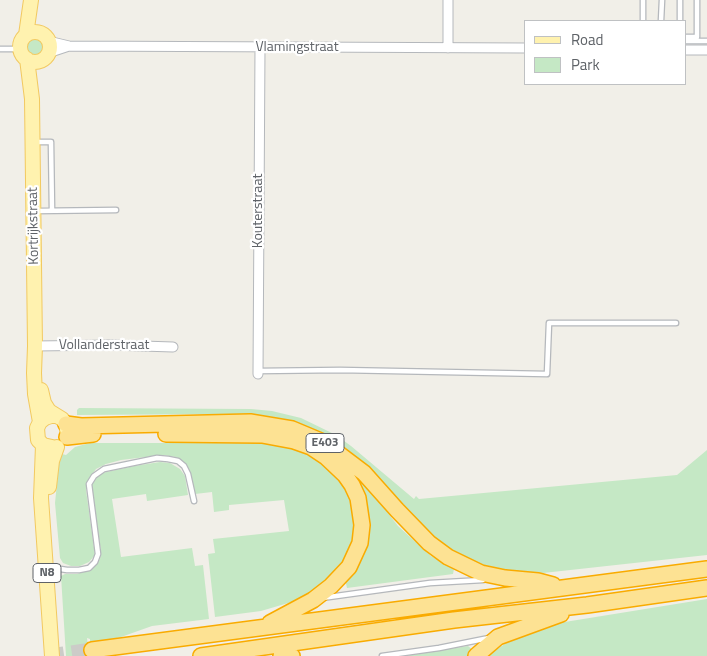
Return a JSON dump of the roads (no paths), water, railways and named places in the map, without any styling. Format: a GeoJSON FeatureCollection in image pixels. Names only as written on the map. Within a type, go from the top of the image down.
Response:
{"type":"FeatureCollection","features":[{"type":"Feature","properties":{"kind":"highway","name":"E403"},"geometry":{"type":"LineString","coordinates":[[58,434],[81,426],[250,422],[292,429],[323,442],[364,474],[396,510],[430,543],[448,557],[481,573],[505,578],[538,581],[566,588]]}},
{"type":"Feature","properties":{"kind":"highway","name":"E403"},"geometry":{"type":"LineString","coordinates":[[58,434],[262,435],[294,441],[310,447],[326,457],[345,475],[358,498],[362,525],[360,543],[349,567],[331,586],[313,600],[261,628]]}},
{"type":"Feature","properties":{"kind":"highway","name":"E403"},"geometry":{"type":"LineString","coordinates":[[92,650],[707,569]]}},
{"type":"Feature","properties":{"kind":"highway"},"geometry":{"type":"LineString","coordinates":[[201,656],[223,655],[454,620],[587,605],[707,588]]}},
{"type":"Feature","properties":{"kind":"highway"},"geometry":{"type":"LineString","coordinates":[[476,656],[498,637],[587,605]]}},
{"type":"Feature","properties":{"kind":"highway"},"geometry":{"type":"LineString","coordinates":[[281,656],[292,656]]}},
{"type":"Feature","properties":{"kind":"main road","name":"Kortrijkstraat"},"geometry":{"type":"LineString","coordinates":[[31,3],[35,47],[32,99],[35,392],[40,422]]}},
{"type":"Feature","properties":{"kind":"main road","name":"Kortrijkstraat"},"geometry":{"type":"LineString","coordinates":[[35,349],[44,403],[58,434]]}},
{"type":"Feature","properties":{"kind":"main road"},"geometry":{"type":"LineString","coordinates":[[40,422],[50,416],[58,434]]}},
{"type":"Feature","properties":{"kind":"main road","name":"N8"},"geometry":{"type":"LineString","coordinates":[[40,422],[37,428],[38,440],[58,434]]}},
{"type":"Feature","properties":{"kind":"main road","name":"N8"},"geometry":{"type":"LineString","coordinates":[[58,434],[49,482],[60,656]]}},
{"type":"Feature","properties":{"kind":"main road","name":"N8"},"geometry":{"type":"LineString","coordinates":[[52,656],[41,498],[58,434]]}},
{"type":"Feature","properties":{"kind":"street"},"geometry":{"type":"LineString","coordinates":[[448,0],[448,48]]}},
{"type":"Feature","properties":{"kind":"street","name":"Vlamingstraat"},"geometry":{"type":"LineString","coordinates":[[35,47],[524,48]]}},
{"type":"Feature","properties":{"kind":"street","name":"Kouterstraat"},"geometry":{"type":"LineString","coordinates":[[258,373],[260,48]]}},
{"type":"Feature","properties":{"kind":"street"},"geometry":{"type":"LineString","coordinates":[[687,50],[707,50]]}},
{"type":"Feature","properties":{"kind":"street","name":"Vollanderstraat"},"geometry":{"type":"LineString","coordinates":[[35,349],[120,345],[173,347]]}},
{"type":"Feature","properties":{"kind":"lane"},"geometry":{"type":"LineString","coordinates":[[643,0],[643,20]]}},
{"type":"Feature","properties":{"kind":"lane"},"geometry":{"type":"LineString","coordinates":[[662,0],[662,20]]}},
{"type":"Feature","properties":{"kind":"lane"},"geometry":{"type":"LineString","coordinates":[[680,0],[680,20]]}},
{"type":"Feature","properties":{"kind":"lane"},"geometry":{"type":"LineString","coordinates":[[687,37],[696,37],[697,0]]}},
{"type":"Feature","properties":{"kind":"lane"},"geometry":{"type":"LineString","coordinates":[[687,41],[707,41]]}},
{"type":"Feature","properties":{"kind":"lane"},"geometry":{"type":"LineString","coordinates":[[0,49],[35,47]]}},
{"type":"Feature","properties":{"kind":"lane"},"geometry":{"type":"LineString","coordinates":[[33,142],[51,142],[52,211]]}},
{"type":"Feature","properties":{"kind":"lane"},"geometry":{"type":"LineString","coordinates":[[34,211],[116,210]]}},
{"type":"Feature","properties":{"kind":"lane"},"geometry":{"type":"LineString","coordinates":[[258,373],[340,370],[547,374],[549,323],[676,322]]}},
{"type":"Feature","properties":{"kind":"lane"},"geometry":{"type":"LineString","coordinates":[[54,568],[80,570],[89,568],[95,562],[98,554],[90,484],[94,476],[104,469],[157,458],[178,461],[184,466],[188,474],[194,501]]}},
{"type":"Feature","properties":{"kind":"lane"},"geometry":{"type":"LineString","coordinates":[[313,600],[430,583],[505,578]]}},
{"type":"Feature","properties":{"kind":"lane"},"geometry":{"type":"LineString","coordinates":[[382,656],[498,637]]}},
{"type":"Feature","properties":{"kind":"tunnel"},"geometry":{"type":"LineString","coordinates":[[49,656],[92,650]]}}]}
